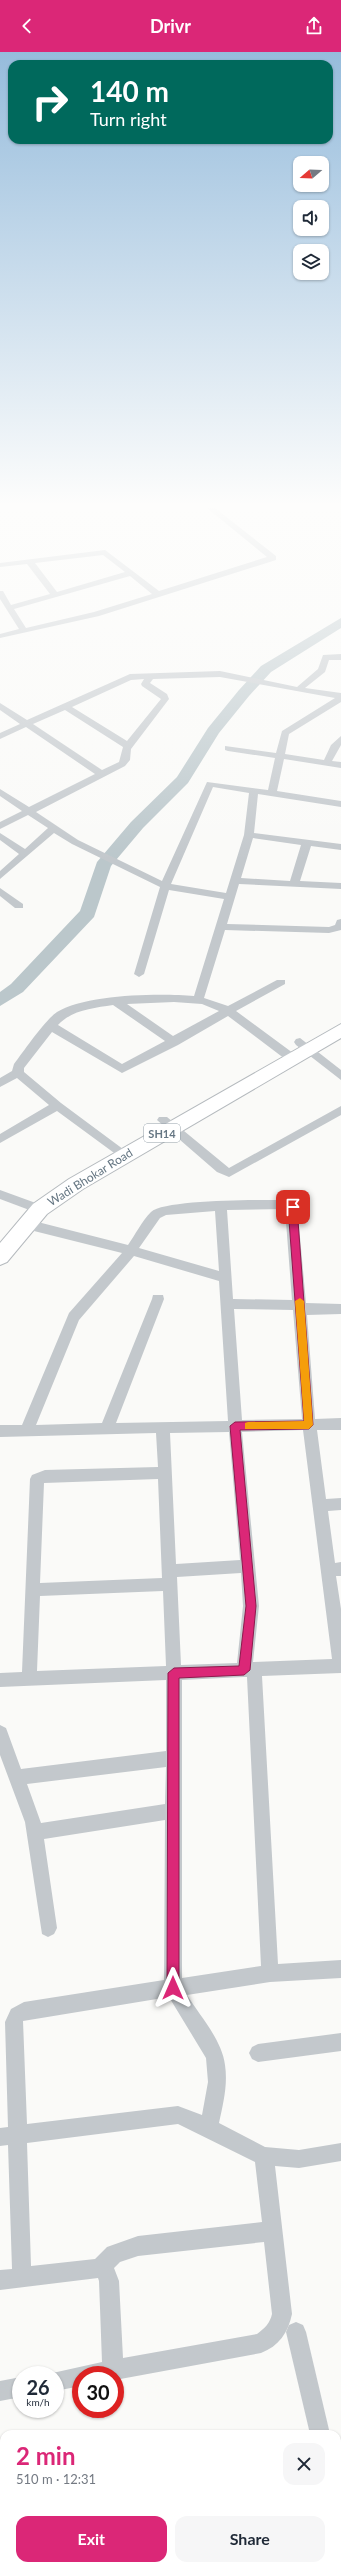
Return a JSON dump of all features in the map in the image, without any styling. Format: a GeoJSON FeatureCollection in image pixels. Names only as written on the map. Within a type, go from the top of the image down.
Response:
{"type":"FeatureCollection","features":[{"type":"Feature","properties":{"kind":"main road","name":"Wadi Bhokar Road"},"geometry":{"type":"LineString","coordinates":[[296,1051],[341,1019]]}},
{"type":"Feature","properties":{"kind":"main road","name":"Wadi Bhokar Road"},"geometry":{"type":"LineString","coordinates":[[0,1234],[34,1207],[119,1151],[296,1051],[341,1030]]}},
{"type":"Feature","properties":{"kind":"main road","name":"Wadi Bhokar Road"},"geometry":{"type":"LineString","coordinates":[[0,1257],[26,1224],[34,1207]]}},
{"type":"Feature","properties":{"kind":"street"},"geometry":{"type":"LineString","coordinates":[[20,626],[24,631]]}},
{"type":"Feature","properties":{"kind":"street"},"geometry":{"type":"LineString","coordinates":[[0,636],[47,626]]}},
{"type":"Feature","properties":{"kind":"street"},"geometry":{"type":"LineString","coordinates":[[299,690],[303,684],[322,670],[326,657],[341,656]]}},
{"type":"Feature","properties":{"kind":"street"},"geometry":{"type":"LineString","coordinates":[[0,736],[128,677],[236,675],[273,685],[341,697]]}},
{"type":"Feature","properties":{"kind":"street"},"geometry":{"type":"LineString","coordinates":[[0,826],[122,764],[128,746],[165,699],[164,696],[146,684],[151,676]]}},
{"type":"Feature","properties":{"kind":"street"},"geometry":{"type":"LineString","coordinates":[[272,794],[279,755],[285,733],[341,697]]}},
{"type":"Feature","properties":{"kind":"street"},"geometry":{"type":"LineString","coordinates":[[0,706],[103,775]]}},
{"type":"Feature","properties":{"kind":"street"},"geometry":{"type":"LineString","coordinates":[[65,706],[128,746]]}},
{"type":"Feature","properties":{"kind":"street"},"geometry":{"type":"LineString","coordinates":[[327,762],[334,746],[341,740]]}},
{"type":"Feature","properties":{"kind":"street"},"geometry":{"type":"LineString","coordinates":[[228,748],[341,764]]}},
{"type":"Feature","properties":{"kind":"street"},"geometry":{"type":"LineString","coordinates":[[139,974],[165,886],[210,784],[341,804]]}},
{"type":"Feature","properties":{"kind":"street"},"geometry":{"type":"LineString","coordinates":[[198,1000],[222,927],[229,896],[236,881],[249,835],[254,791]]}},
{"type":"Feature","properties":{"kind":"street"},"geometry":{"type":"LineString","coordinates":[[0,792],[91,851],[165,886],[229,896]]}},
{"type":"Feature","properties":{"kind":"street"},"geometry":{"type":"LineString","coordinates":[[0,876],[54,828]]}},
{"type":"Feature","properties":{"kind":"street"},"geometry":{"type":"LineString","coordinates":[[249,835],[341,847]]}},
{"type":"Feature","properties":{"kind":"street"},"geometry":{"type":"LineString","coordinates":[[0,836],[25,853]]}},
{"type":"Feature","properties":{"kind":"street"},"geometry":{"type":"LineString","coordinates":[[294,885],[307,842]]}},
{"type":"Feature","properties":{"kind":"street"},"geometry":{"type":"LineString","coordinates":[[236,881],[294,885],[341,886]]}},
{"type":"Feature","properties":{"kind":"street"},"geometry":{"type":"LineString","coordinates":[[0,891],[20,906]]}},
{"type":"Feature","properties":{"kind":"street"},"geometry":{"type":"LineString","coordinates":[[222,927],[328,930],[339,927],[341,922]]}},
{"type":"Feature","properties":{"kind":"street"},"geometry":{"type":"LineString","coordinates":[[51,1026],[122,1069],[174,1042],[281,982]]}},
{"type":"Feature","properties":{"kind":"street"},"geometry":{"type":"LineString","coordinates":[[119,1151],[56,1106],[18,1073],[18,1067],[61,1015],[80,1007],[116,1001],[174,998],[198,1000],[229,1011],[341,1076]]}},
{"type":"Feature","properties":{"kind":"street"},"geometry":{"type":"LineString","coordinates":[[116,1001],[174,1042]]}},
{"type":"Feature","properties":{"kind":"street"},"geometry":{"type":"LineString","coordinates":[[0,1083],[18,1073]]}},
{"type":"Feature","properties":{"kind":"street"},"geometry":{"type":"LineString","coordinates":[[0,1139],[56,1106]]}},
{"type":"Feature","properties":{"kind":"street"},"geometry":{"type":"LineString","coordinates":[[167,1124],[221,1169],[228,1172],[341,1110]]}},
{"type":"Feature","properties":{"kind":"street"},"geometry":{"type":"LineString","coordinates":[[0,1194],[34,1207]]}},
{"type":"Feature","properties":{"kind":"street"},"geometry":{"type":"LineString","coordinates":[[0,1680],[341,1666],[334,1570],[319,1506],[309,1425],[291,1204],[221,1206],[159,1213],[129,1250],[122,1263],[74,1317],[27,1430]]}},
{"type":"Feature","properties":{"kind":"street"},"geometry":{"type":"LineString","coordinates":[[221,1206],[235,1426],[249,1566],[249,1670],[270,1972]]}},
{"type":"Feature","properties":{"kind":"street"},"geometry":{"type":"LineString","coordinates":[[26,1224],[129,1250],[225,1278]]}},
{"type":"Feature","properties":{"kind":"street"},"geometry":{"type":"LineString","coordinates":[[107,1429],[158,1299]]}},
{"type":"Feature","properties":{"kind":"street"},"geometry":{"type":"LineString","coordinates":[[227,1304],[341,1309]]}},
{"type":"Feature","properties":{"kind":"street"},"geometry":{"type":"LineString","coordinates":[[0,1431],[341,1424]]}},
{"type":"Feature","properties":{"kind":"street"},"geometry":{"type":"LineString","coordinates":[[162,1428],[174,1673],[173,1988],[214,2055],[217,2063],[217,2081],[209,2129]]}},
{"type":"Feature","properties":{"kind":"street"},"geometry":{"type":"LineString","coordinates":[[29,1679],[37,1479],[45,1476],[165,1473]]}},
{"type":"Feature","properties":{"kind":"street"},"geometry":{"type":"LineString","coordinates":[[319,1506],[341,1504]]}},
{"type":"Feature","properties":{"kind":"street"},"geometry":{"type":"LineString","coordinates":[[32,1590],[169,1578],[249,1566]]}},
{"type":"Feature","properties":{"kind":"street"},"geometry":{"type":"LineString","coordinates":[[0,1733],[36,1832],[48,1928]]}},
{"type":"Feature","properties":{"kind":"street"},"geometry":{"type":"LineString","coordinates":[[17,1777],[173,1758]]}},
{"type":"Feature","properties":{"kind":"street"},"geometry":{"type":"LineString","coordinates":[[36,1832],[173,1811]]}},
{"type":"Feature","properties":{"kind":"street"},"geometry":{"type":"LineString","coordinates":[[22,2277],[9,2136],[14,2022],[17,2015],[24,2011],[270,1972],[341,1969]]}},
{"type":"Feature","properties":{"kind":"street"},"geometry":{"type":"LineString","coordinates":[[258,2053],[341,2042]]}},
{"type":"Feature","properties":{"kind":"street"},"geometry":{"type":"LineString","coordinates":[[9,2136],[178,2115],[264,2156],[299,2159],[341,2152]]}},
{"type":"Feature","properties":{"kind":"street"},"geometry":{"type":"LineString","coordinates":[[124,2368],[262,2343],[273,2335],[279,2326],[282,2314],[264,2156]]}},
{"type":"Feature","properties":{"kind":"street"},"geometry":{"type":"LineString","coordinates":[[100,2268],[114,2254],[138,2246],[272,2231]]}},
{"type":"Feature","properties":{"kind":"street"},"geometry":{"type":"LineString","coordinates":[[0,2280],[100,2268],[105,2270],[109,2281],[112,2366]]}},
{"type":"Feature","properties":{"kind":"street"},"geometry":{"type":"LineString","coordinates":[[296,2332],[319,2430]]}},
{"type":"Feature","properties":{"kind":"street"},"geometry":{"type":"LineString","coordinates":[[0,2391],[12,2389]]}},
{"type":"Feature","properties":{"kind":"waterway"},"geometry":{"type":"LineString","coordinates":[[0,1000],[17,988],[88,913],[103,865],[137,825],[183,780],[213,731],[244,693],[266,669],[335,626]]}},
{"type":"Feature","properties":{"kind":"slow traffic"},"geometry":{"type":"LineString","coordinates":[[248,1426],[309,1425],[300,1301]]}},
{"type":"Feature","properties":{"kind":"route"},"geometry":{"type":"LineString","coordinates":[[173,1988],[174,1673],[244,1670],[250,1629],[251,1606],[249,1566],[235,1426],[309,1425],[293,1207]]}}]}
